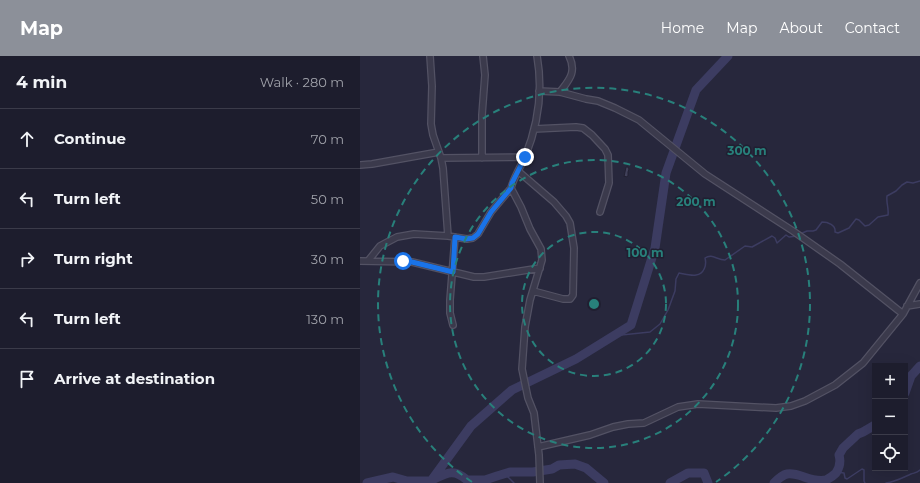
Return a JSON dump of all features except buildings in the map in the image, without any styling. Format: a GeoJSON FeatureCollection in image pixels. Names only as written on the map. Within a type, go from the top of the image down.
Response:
{"type":"FeatureCollection","features":[{"type":"Feature","properties":{"kind":"street"},"geometry":{"type":"LineString","coordinates":[[430,56],[432,86],[431,124],[443,168],[448,236]]}},
{"type":"Feature","properties":{"kind":"street"},"geometry":{"type":"LineString","coordinates":[[482,158],[482,115],[485,75],[483,56]]}},
{"type":"Feature","properties":{"kind":"street"},"geometry":{"type":"LineString","coordinates":[[368,261],[380,246],[397,237],[414,234],[448,236],[466,239],[473,238],[478,234],[491,212],[511,188],[525,157],[536,121],[539,97],[539,67],[537,56]]}},
{"type":"Feature","properties":{"kind":"street"},"geometry":{"type":"LineString","coordinates":[[560,92],[570,78],[572,72],[573,67],[569,56]]}},
{"type":"Feature","properties":{"kind":"street"},"geometry":{"type":"LineString","coordinates":[[539,91],[560,92],[571,96],[598,101],[639,120],[705,174],[805,239],[840,264],[903,314]]}},
{"type":"Feature","properties":{"kind":"street"},"geometry":{"type":"LineString","coordinates":[[534,129],[583,128],[605,149],[608,155],[609,183],[600,212]]}},
{"type":"Feature","properties":{"kind":"street"},"geometry":{"type":"LineString","coordinates":[[360,165],[439,152]]}},
{"type":"Feature","properties":{"kind":"street"},"geometry":{"type":"LineString","coordinates":[[441,158],[525,157]]}},
{"type":"Feature","properties":{"kind":"street"},"geometry":{"type":"LineString","coordinates":[[518,171],[554,202],[566,216],[570,222],[574,248],[573,295],[570,299],[563,299],[533,291]]}},
{"type":"Feature","properties":{"kind":"street"},"geometry":{"type":"LineString","coordinates":[[511,188],[541,249],[542,260],[530,300],[525,327],[522,369],[528,398],[534,413],[540,483]]}},
{"type":"Feature","properties":{"kind":"street"},"geometry":{"type":"LineString","coordinates":[[453,325],[450,313],[450,300],[455,237]]}},
{"type":"Feature","properties":{"kind":"street"},"geometry":{"type":"LineString","coordinates":[[360,261],[412,262],[474,277],[484,277],[540,268]]}},
{"type":"Feature","properties":{"kind":"street"},"geometry":{"type":"LineString","coordinates":[[538,447],[590,435],[613,427],[644,423],[678,407],[686,405],[698,404],[776,408],[791,406],[805,401],[835,385],[863,363],[903,314],[920,283]]}},
{"type":"Feature","properties":{"kind":"street"},"geometry":{"type":"LineString","coordinates":[[907,306],[920,304]]}},
{"type":"Feature","properties":{"kind":"waterway"},"geometry":{"type":"LineString","coordinates":[[367,483],[393,477],[407,481],[431,481],[471,426],[512,390],[576,359],[631,325],[655,248],[666,173],[696,90],[728,56]]}},
{"type":"Feature","properties":{"kind":"waterway"},"geometry":{"type":"LineString","coordinates":[[800,234],[807,231],[816,230],[822,222],[831,224],[834,227],[835,232],[838,233],[849,228],[856,219],[865,226],[869,225],[878,217],[888,215],[887,196],[907,182],[913,183],[920,181]]}},
{"type":"Feature","properties":{"kind":"waterway"},"geometry":{"type":"LineString","coordinates":[[612,336],[650,332],[660,324],[668,310],[675,291],[676,279],[679,273],[692,275],[701,273],[706,263],[705,258],[712,256],[725,260],[745,246],[752,247],[772,236],[775,238],[777,243],[786,235],[789,237],[797,236]]}},
{"type":"Feature","properties":{"kind":"waterway"},"geometry":{"type":"LineString","coordinates":[[908,384],[911,376],[920,366]]}},
{"type":"Feature","properties":{"kind":"waterway"},"geometry":{"type":"LineString","coordinates":[[774,483],[781,476],[787,474],[820,481],[826,480],[833,476],[838,469],[840,462],[839,455],[843,448],[858,434],[872,427]]}},
{"type":"Feature","properties":{"kind":"waterway"},"geometry":{"type":"LineString","coordinates":[[432,480],[450,473],[458,474],[467,480],[485,480],[510,472],[533,472],[552,469],[559,465],[575,464],[586,468],[604,483]]}},
{"type":"Feature","properties":{"kind":"waterway"},"geometry":{"type":"LineString","coordinates":[[836,472],[844,473],[845,478],[847,479],[862,469],[864,470],[865,483]]}},
{"type":"Feature","properties":{"kind":"waterway"},"geometry":{"type":"LineString","coordinates":[[886,483],[898,480],[920,470]]}},
{"type":"Feature","properties":{"kind":"waterway"},"geometry":{"type":"LineString","coordinates":[[670,483],[688,473],[704,473],[708,483]]}},
{"type":"Feature","properties":{"kind":"waterway"},"geometry":{"type":"LineString","coordinates":[[504,474],[514,483]]}},
{"type":"Feature","properties":{"kind":"route"},"geometry":{"type":"LineString","coordinates":[[403,261],[453,272],[455,237],[466,239],[473,238],[478,234],[491,212],[511,188],[525,157]]}}]}
